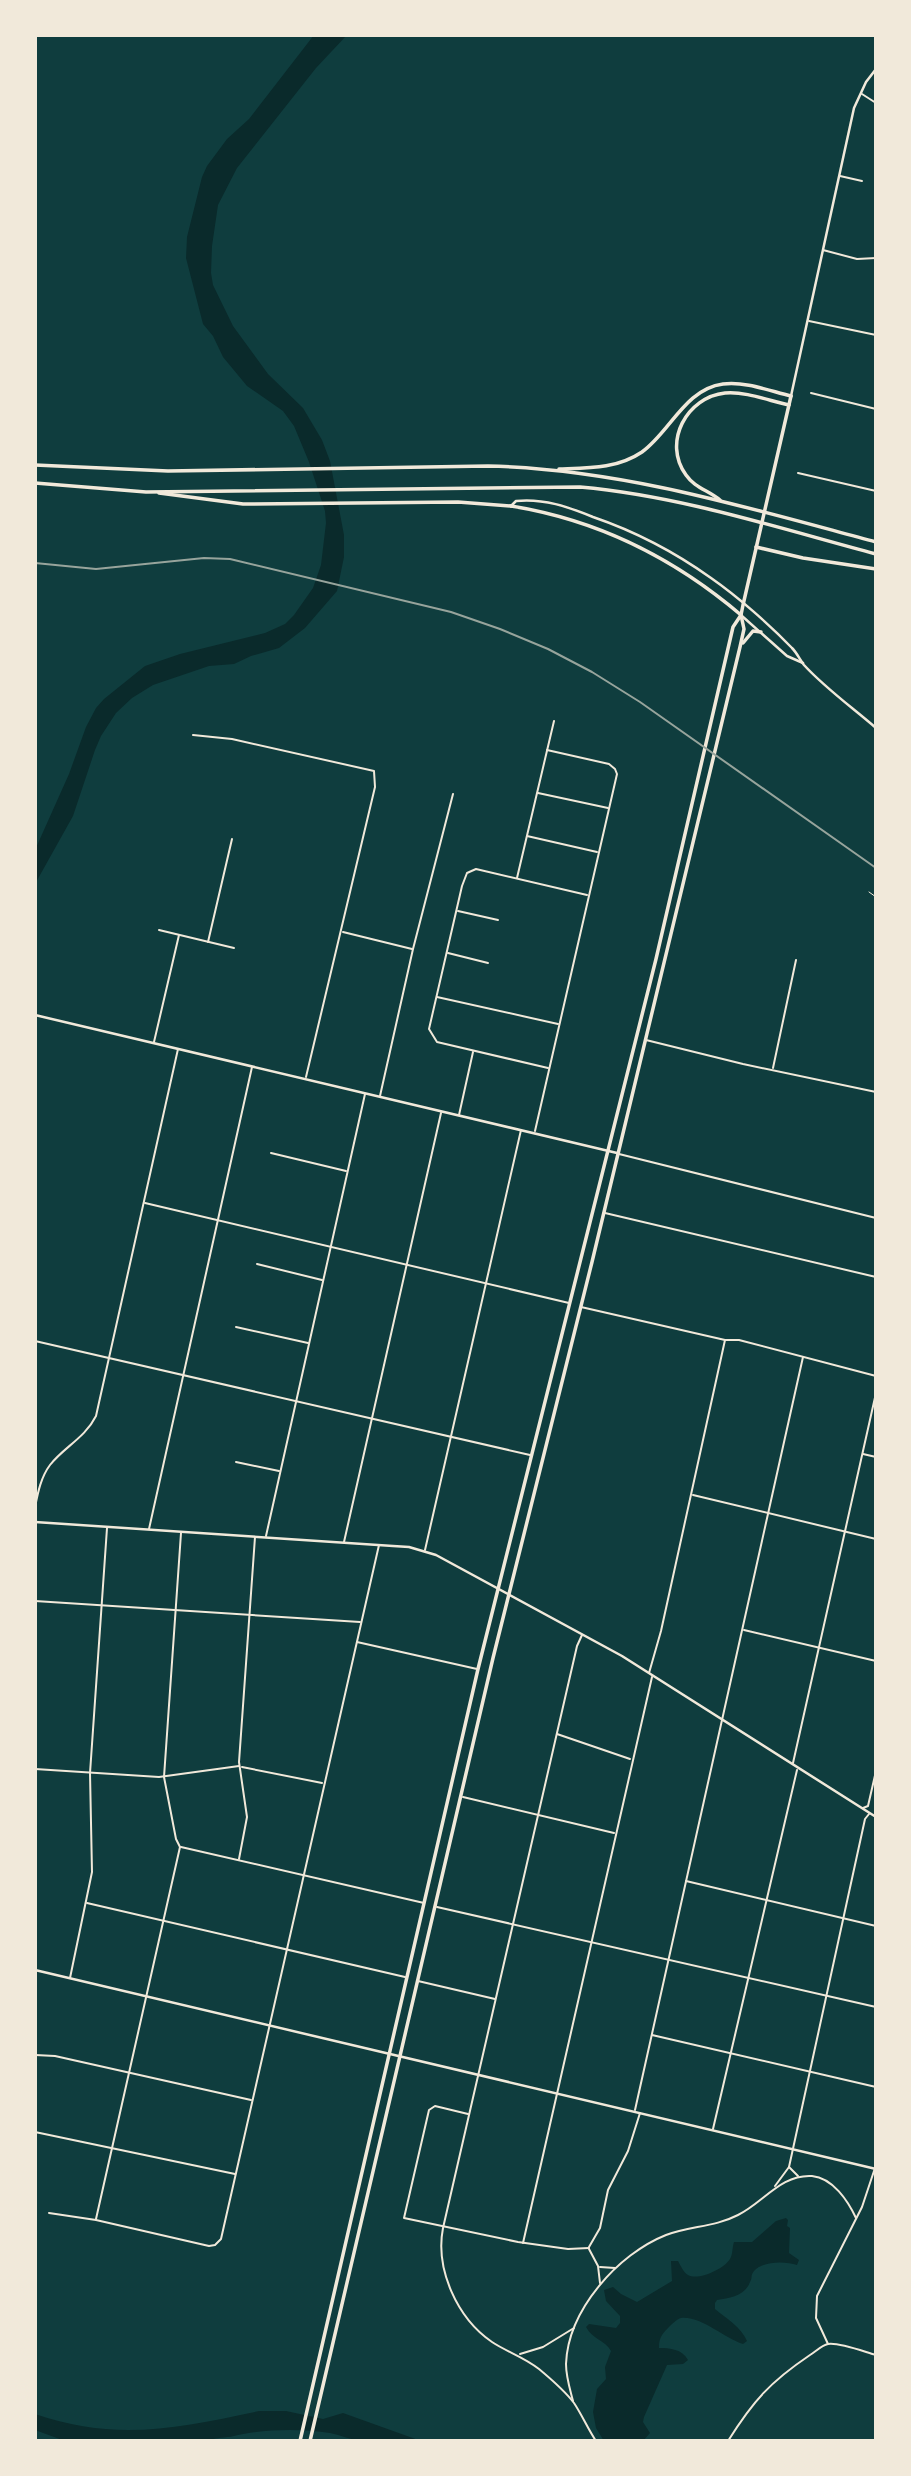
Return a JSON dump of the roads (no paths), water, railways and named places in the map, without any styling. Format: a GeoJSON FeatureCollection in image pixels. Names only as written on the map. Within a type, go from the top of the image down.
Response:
{"type":"FeatureCollection","features":[{"type":"Feature","properties":{"kind":"main road"},"geometry":{"type":"LineString","coordinates":[[35,465],[134,471],[603,467],[634,456],[655,440],[690,400],[715,386],[744,385],[791,396],[743,604],[741,615],[744,629],[740,647],[509,1594],[310,2441]]}},
{"type":"Feature","properties":{"kind":"main road"},"geometry":{"type":"LineString","coordinates":[[722,501],[694,485],[680,465],[677,455],[678,437],[686,414],[702,400],[724,393],[789,405]]}},
{"type":"Feature","properties":{"kind":"main road"},"geometry":{"type":"LineString","coordinates":[[545,469],[634,482],[722,501],[876,542]]}},
{"type":"Feature","properties":{"kind":"main road"},"geometry":{"type":"LineString","coordinates":[[35,483],[146,492],[243,504],[458,502],[511,506],[568,518],[652,552],[686,573],[741,615]]}},
{"type":"Feature","properties":{"kind":"main road"},"geometry":{"type":"LineString","coordinates":[[146,492],[594,488],[673,500],[876,554]]}},
{"type":"Feature","properties":{"kind":"main road"},"geometry":{"type":"LineString","coordinates":[[757,547],[803,558],[876,569]]}},
{"type":"Feature","properties":{"kind":"main road"},"geometry":{"type":"LineString","coordinates":[[300,2441],[478,1669],[656,959],[733,627],[741,615]]}},
{"type":"Feature","properties":{"kind":"main road"},"geometry":{"type":"LineString","coordinates":[[740,647],[751,632],[761,632]]}},
{"type":"Feature","properties":{"kind":"street"},"geometry":{"type":"LineString","coordinates":[[791,396],[851,119],[860,93],[876,69]]}},
{"type":"Feature","properties":{"kind":"street"},"geometry":{"type":"LineString","coordinates":[[860,93],[876,103]]}},
{"type":"Feature","properties":{"kind":"street"},"geometry":{"type":"LineString","coordinates":[[840,176],[862,181]]}},
{"type":"Feature","properties":{"kind":"street"},"geometry":{"type":"LineString","coordinates":[[823,250],[857,259],[876,258]]}},
{"type":"Feature","properties":{"kind":"street"},"geometry":{"type":"LineString","coordinates":[[808,320],[876,335]]}},
{"type":"Feature","properties":{"kind":"street"},"geometry":{"type":"LineString","coordinates":[[811,393],[876,409]]}},
{"type":"Feature","properties":{"kind":"street"},"geometry":{"type":"LineString","coordinates":[[798,473],[876,491]]}},
{"type":"Feature","properties":{"kind":"street"},"geometry":{"type":"LineString","coordinates":[[511,506],[518,501],[547,502],[611,523],[684,560],[712,578],[743,604],[876,729]]}},
{"type":"Feature","properties":{"kind":"street"},"geometry":{"type":"LineString","coordinates":[[741,615],[788,656],[803,663]]}},
{"type":"Feature","properties":{"kind":"street"},"geometry":{"type":"LineString","coordinates":[[517,879],[554,721]]}},
{"type":"Feature","properties":{"kind":"street"},"geometry":{"type":"LineString","coordinates":[[193,735],[232,739],[374,771],[375,786],[306,1079]]}},
{"type":"Feature","properties":{"kind":"street"},"geometry":{"type":"LineString","coordinates":[[534,1133],[617,774],[610,764],[547,750]]}},
{"type":"Feature","properties":{"kind":"street"},"geometry":{"type":"LineString","coordinates":[[537,793],[609,809]]}},
{"type":"Feature","properties":{"kind":"street"},"geometry":{"type":"LineString","coordinates":[[380,1097],[413,949],[453,794]]}},
{"type":"Feature","properties":{"kind":"street"},"geometry":{"type":"LineString","coordinates":[[527,836],[598,852]]}},
{"type":"Feature","properties":{"kind":"street"},"geometry":{"type":"LineString","coordinates":[[208,942],[232,839]]}},
{"type":"Feature","properties":{"kind":"street"},"geometry":{"type":"LineString","coordinates":[[549,1068],[437,1042],[429,1029],[465,876],[476,869],[589,895]]}},
{"type":"Feature","properties":{"kind":"street"},"geometry":{"type":"LineString","coordinates":[[457,911],[498,920]]}},
{"type":"Feature","properties":{"kind":"street"},"geometry":{"type":"LineString","coordinates":[[159,930],[234,948]]}},
{"type":"Feature","properties":{"kind":"street"},"geometry":{"type":"LineString","coordinates":[[341,931],[413,949]]}},
{"type":"Feature","properties":{"kind":"street"},"geometry":{"type":"LineString","coordinates":[[153,1043],[178,935]]}},
{"type":"Feature","properties":{"kind":"street"},"geometry":{"type":"LineString","coordinates":[[447,953],[488,962]]}},
{"type":"Feature","properties":{"kind":"street"},"geometry":{"type":"LineString","coordinates":[[773,1069],[796,960]]}},
{"type":"Feature","properties":{"kind":"street"},"geometry":{"type":"LineString","coordinates":[[437,997],[559,1024]]}},
{"type":"Feature","properties":{"kind":"street"},"geometry":{"type":"LineString","coordinates":[[35,1016],[534,1133],[876,1218]]}},
{"type":"Feature","properties":{"kind":"street"},"geometry":{"type":"LineString","coordinates":[[646,1040],[876,1092]]}},
{"type":"Feature","properties":{"kind":"street"},"geometry":{"type":"LineString","coordinates":[[35,1507],[43,1477],[51,1464],[85,1432],[95,1417],[178,1049]]}},
{"type":"Feature","properties":{"kind":"street"},"geometry":{"type":"LineString","coordinates":[[459,1116],[474,1051]]}},
{"type":"Feature","properties":{"kind":"street"},"geometry":{"type":"LineString","coordinates":[[149,1530],[252,1067]]}},
{"type":"Feature","properties":{"kind":"street"},"geometry":{"type":"LineString","coordinates":[[266,1537],[365,1093]]}},
{"type":"Feature","properties":{"kind":"street"},"geometry":{"type":"LineString","coordinates":[[344,1543],[441,1111]]}},
{"type":"Feature","properties":{"kind":"street"},"geometry":{"type":"LineString","coordinates":[[425,1552],[521,1130]]}},
{"type":"Feature","properties":{"kind":"street"},"geometry":{"type":"LineString","coordinates":[[271,1153],[347,1172]]}},
{"type":"Feature","properties":{"kind":"street"},"geometry":{"type":"LineString","coordinates":[[144,1203],[569,1303]]}},
{"type":"Feature","properties":{"kind":"street"},"geometry":{"type":"LineString","coordinates":[[603,1212],[876,1277]]}},
{"type":"Feature","properties":{"kind":"street"},"geometry":{"type":"LineString","coordinates":[[257,1264],[323,1280]]}},
{"type":"Feature","properties":{"kind":"street"},"geometry":{"type":"LineString","coordinates":[[580,1307],[725,1340],[748,1342],[876,1377]]}},
{"type":"Feature","properties":{"kind":"street"},"geometry":{"type":"LineString","coordinates":[[236,1326],[309,1343]]}},
{"type":"Feature","properties":{"kind":"street"},"geometry":{"type":"LineString","coordinates":[[523,2242],[725,1340]]}},
{"type":"Feature","properties":{"kind":"street"},"geometry":{"type":"LineString","coordinates":[[35,1341],[531,1455]]}},
{"type":"Feature","properties":{"kind":"street"},"geometry":{"type":"LineString","coordinates":[[635,2111],[803,1357]]}},
{"type":"Feature","properties":{"kind":"street"},"geometry":{"type":"LineString","coordinates":[[793,1764],[876,1393]]}},
{"type":"Feature","properties":{"kind":"street"},"geometry":{"type":"LineString","coordinates":[[862,1454],[876,1457]]}},
{"type":"Feature","properties":{"kind":"street"},"geometry":{"type":"LineString","coordinates":[[236,1462],[280,1471]]}},
{"type":"Feature","properties":{"kind":"street"},"geometry":{"type":"LineString","coordinates":[[691,1495],[876,1539]]}},
{"type":"Feature","properties":{"kind":"street"},"geometry":{"type":"LineString","coordinates":[[35,1522],[409,1547],[425,1552],[446,1560],[583,1635],[876,1817]]}},
{"type":"Feature","properties":{"kind":"street"},"geometry":{"type":"LineString","coordinates":[[70,1979],[92,1872],[90,1773],[107,1527]]}},
{"type":"Feature","properties":{"kind":"street"},"geometry":{"type":"LineString","coordinates":[[96,2220],[180,1847],[164,1777],[181,1532]]}},
{"type":"Feature","properties":{"kind":"street"},"geometry":{"type":"LineString","coordinates":[[239,1859],[247,1817],[240,1766],[255,1537]]}},
{"type":"Feature","properties":{"kind":"street"},"geometry":{"type":"LineString","coordinates":[[48,2213],[96,2220],[209,2246],[215,2245],[222,2236],[379,1545]]}},
{"type":"Feature","properties":{"kind":"street"},"geometry":{"type":"LineString","coordinates":[[35,1601],[361,1622]]}},
{"type":"Feature","properties":{"kind":"street"},"geometry":{"type":"LineString","coordinates":[[742,1629],[876,1661]]}},
{"type":"Feature","properties":{"kind":"street"},"geometry":{"type":"LineString","coordinates":[[583,1635],[578,1640],[443,2228],[442,2257],[446,2279],[457,2302],[473,2325],[489,2340],[538,2369],[574,2403],[596,2441]]}},
{"type":"Feature","properties":{"kind":"street"},"geometry":{"type":"LineString","coordinates":[[357,1642],[478,1669]]}},
{"type":"Feature","properties":{"kind":"street"},"geometry":{"type":"LineString","coordinates":[[557,1734],[631,1759]]}},
{"type":"Feature","properties":{"kind":"street"},"geometry":{"type":"LineString","coordinates":[[35,1769],[164,1777],[240,1766],[323,1784]]}},
{"type":"Feature","properties":{"kind":"street"},"geometry":{"type":"LineString","coordinates":[[713,2130],[798,1767]]}},
{"type":"Feature","properties":{"kind":"street"},"geometry":{"type":"LineString","coordinates":[[862,1808],[868,1806],[876,1771]]}},
{"type":"Feature","properties":{"kind":"street"},"geometry":{"type":"LineString","coordinates":[[461,1797],[615,1833]]}},
{"type":"Feature","properties":{"kind":"street"},"geometry":{"type":"LineString","coordinates":[[574,2403],[566,2366],[569,2343],[600,2284],[616,2267],[660,2238],[716,2224],[749,2209],[772,2190],[789,2167],[865,1819],[870,1813]]}},
{"type":"Feature","properties":{"kind":"street"},"geometry":{"type":"LineString","coordinates":[[180,1847],[424,1903]]}},
{"type":"Feature","properties":{"kind":"street"},"geometry":{"type":"LineString","coordinates":[[686,1881],[876,1926]]}},
{"type":"Feature","properties":{"kind":"street"},"geometry":{"type":"LineString","coordinates":[[87,1903],[406,1978]]}},
{"type":"Feature","properties":{"kind":"street"},"geometry":{"type":"LineString","coordinates":[[436,1906],[876,2007]]}},
{"type":"Feature","properties":{"kind":"street"},"geometry":{"type":"LineString","coordinates":[[35,1970],[876,2167],[867,2197],[817,2296],[816,2318],[828,2344]]}},
{"type":"Feature","properties":{"kind":"street"},"geometry":{"type":"LineString","coordinates":[[418,1981],[496,1999]]}},
{"type":"Feature","properties":{"kind":"street"},"geometry":{"type":"LineString","coordinates":[[652,2035],[876,2087]]}},
{"type":"Feature","properties":{"kind":"street"},"geometry":{"type":"LineString","coordinates":[[35,2055],[55,2056],[252,2100]]}},
{"type":"Feature","properties":{"kind":"street"},"geometry":{"type":"LineString","coordinates":[[469,2114],[435,2106],[429,2110],[404,2218],[443,2228],[548,2247],[589,2248]]}},
{"type":"Feature","properties":{"kind":"street"},"geometry":{"type":"LineString","coordinates":[[589,2248],[600,2228],[608,2190],[628,2151],[640,2112]]}},
{"type":"Feature","properties":{"kind":"street"},"geometry":{"type":"LineString","coordinates":[[35,2132],[236,2174]]}},
{"type":"Feature","properties":{"kind":"street"},"geometry":{"type":"LineString","coordinates":[[789,2167],[800,2177]]}},
{"type":"Feature","properties":{"kind":"street"},"geometry":{"type":"LineString","coordinates":[[772,2190],[800,2177],[816,2177],[833,2186],[856,2218]]}},
{"type":"Feature","properties":{"kind":"street"},"geometry":{"type":"LineString","coordinates":[[589,2248],[598,2266],[600,2284]]}},
{"type":"Feature","properties":{"kind":"street"},"geometry":{"type":"LineString","coordinates":[[598,2266],[610,2269],[616,2267]]}},
{"type":"Feature","properties":{"kind":"street"},"geometry":{"type":"LineString","coordinates":[[518,2355],[543,2347],[575,2328]]}},
{"type":"Feature","properties":{"kind":"street"},"geometry":{"type":"LineString","coordinates":[[728,2441],[744,2414],[765,2389],[828,2344],[876,2355]]}},
{"type":"Feature","properties":{"kind":"lane"},"geometry":{"type":"LineString","coordinates":[[869,892],[876,897]]}},
{"type":"Feature","properties":{"kind":"water"},"geometry":{"type":"Polygon","coordinates":[[[314,35],[347,35],[316,68],[237,168],[218,205],[211,273],[213,285],[233,326],[268,374],[303,408],[322,440],[330,461],[344,535],[344,557],[337,591],[305,628],[279,648],[234,664],[209,666],[153,685],[132,698],[116,713],[95,750],[73,816],[35,884],[35,850],[69,774],[86,727],[104,699],[145,666],[180,654],[265,633],[285,624],[313,588],[321,565],[325,511],[294,426],[283,411],[247,386],[223,357],[213,336],[203,324],[186,258],[187,237],[207,166],[227,139],[249,119],[314,35]]]}},
{"type":"Feature","properties":{"kind":"water"},"geometry":{"type":"Polygon","coordinates":[[[786,2218],[790,2228],[789,2253],[799,2260],[797,2265],[763,2265],[754,2271],[745,2290],[715,2303],[715,2309],[737,2327],[747,2341],[743,2344],[735,2341],[697,2320],[678,2320],[662,2335],[659,2348],[679,2351],[688,2360],[683,2364],[667,2365],[644,2417],[643,2422],[650,2433],[643,2441],[604,2441],[596,2428],[593,2412],[597,2389],[606,2379],[605,2367],[611,2351],[586,2327],[589,2324],[616,2328],[620,2323],[620,2316],[606,2301],[604,2290],[613,2287],[637,2302],[672,2281],[671,2261],[678,2261],[688,2275],[710,2273],[727,2263],[732,2255],[734,2242],[752,2242],[776,2221],[786,2218]]]}},
{"type":"Feature","properties":{"kind":"water"},"geometry":{"type":"Polygon","coordinates":[[[259,2411],[286,2411],[323,2419],[343,2413],[421,2441],[361,2441],[318,2431],[294,2430],[257,2432],[208,2441],[65,2441],[35,2430],[35,2414],[65,2423],[120,2430],[174,2427],[259,2411]]]}},
{"type":"Feature","properties":{"kind":"railway"},"geometry":{"type":"LineString","coordinates":[[35,563],[96,569],[204,558],[230,559],[451,612],[500,629],[548,649],[640,702],[876,868]]}}]}
